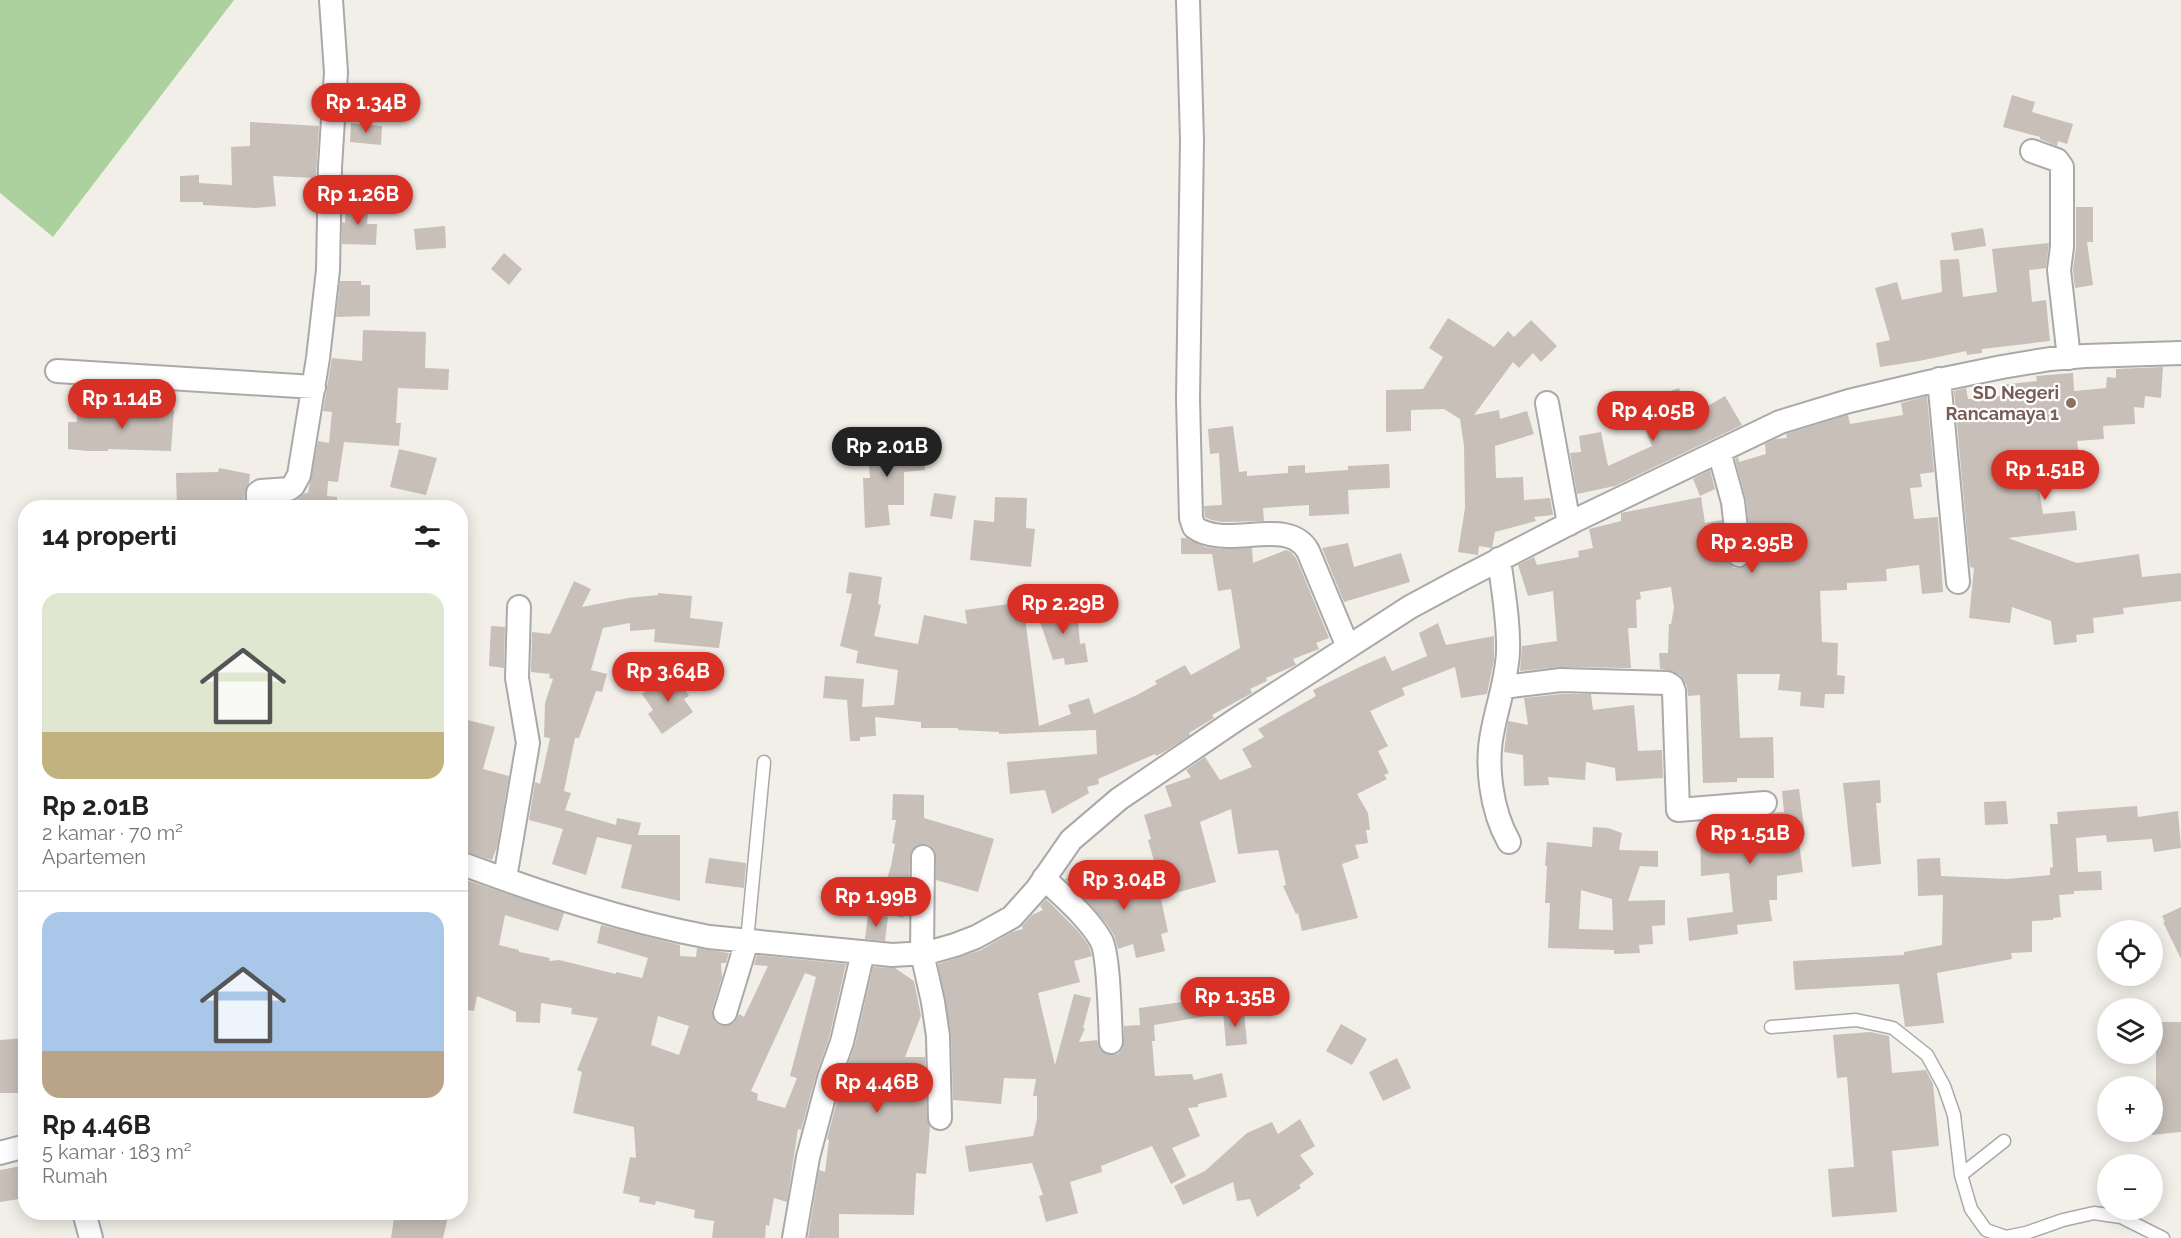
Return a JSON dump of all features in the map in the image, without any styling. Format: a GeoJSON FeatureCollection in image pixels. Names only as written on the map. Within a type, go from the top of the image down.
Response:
{"type":"FeatureCollection","features":[{"type":"Feature","properties":{"kind":"street"},"geometry":{"type":"LineString","coordinates":[[258,500],[258,493],[261,491],[289,489],[299,475],[314,387],[328,270],[330,167],[336,72],[331,0]]}},
{"type":"Feature","properties":{"kind":"street"},"geometry":{"type":"LineString","coordinates":[[1188,0],[1192,140],[1188,399],[1191,518],[1194,527],[1207,536],[1288,534],[1301,540],[1308,551],[1348,647]]}},
{"type":"Feature","properties":{"kind":"street"},"geometry":{"type":"LineString","coordinates":[[2032,151],[2057,160],[2062,167],[2062,247],[2059,270],[2069,358]]}},
{"type":"Feature","properties":{"kind":"street"},"geometry":{"type":"LineString","coordinates":[[468,866],[579,904],[709,938],[902,955],[943,949],[965,942],[1001,923],[1020,909],[1071,840],[1119,800],[1195,747],[1348,647],[1434,593],[1719,451],[1794,417],[1939,380],[2069,358],[2181,353]]}},
{"type":"Feature","properties":{"kind":"street"},"geometry":{"type":"LineString","coordinates":[[57,371],[314,387]]}},
{"type":"Feature","properties":{"kind":"street"},"geometry":{"type":"LineString","coordinates":[[1939,380],[1958,582]]}},
{"type":"Feature","properties":{"kind":"street"},"geometry":{"type":"LineString","coordinates":[[1547,403],[1569,524]]}},
{"type":"Feature","properties":{"kind":"street"},"geometry":{"type":"LineString","coordinates":[[1719,451],[1733,502],[1739,555]]}},
{"type":"Feature","properties":{"kind":"street"},"geometry":{"type":"LineString","coordinates":[[1499,559],[1508,652],[1489,759],[1498,817],[1509,842]]}},
{"type":"Feature","properties":{"kind":"street"},"geometry":{"type":"LineString","coordinates":[[505,878],[528,743],[518,678],[519,607]]}},
{"type":"Feature","properties":{"kind":"street"},"geometry":{"type":"LineString","coordinates":[[1503,687],[1561,680],[1667,683],[1674,691],[1678,810],[1765,803]]}},
{"type":"Feature","properties":{"kind":"street"},"geometry":{"type":"LineString","coordinates":[[923,857],[922,953],[938,1036],[940,1118]]}},
{"type":"Feature","properties":{"kind":"street"},"geometry":{"type":"LineString","coordinates":[[1044,878],[1074,906],[1102,941],[1111,1042]]}},
{"type":"Feature","properties":{"kind":"street"},"geometry":{"type":"LineString","coordinates":[[725,1013],[747,941]]}},
{"type":"Feature","properties":{"kind":"street"},"geometry":{"type":"LineString","coordinates":[[794,1238],[811,1148],[829,1078],[842,1042],[863,952]]}},
{"type":"Feature","properties":{"kind":"street"},"geometry":{"type":"LineString","coordinates":[[0,1153],[18,1148]]}},
{"type":"Feature","properties":{"kind":"street"},"geometry":{"type":"LineString","coordinates":[[86,1220],[91,1238]]}},
{"type":"Feature","properties":{"kind":"lane"},"geometry":{"type":"LineString","coordinates":[[747,941],[764,762]]}},
{"type":"Feature","properties":{"kind":"lane"},"geometry":{"type":"LineString","coordinates":[[1771,1027],[1856,1020],[1893,1028],[1927,1055],[1944,1086],[1954,1115],[1961,1175],[1971,1209],[1986,1230],[2006,1237],[2094,1213],[2121,1217],[2163,1238]]}},
{"type":"Feature","properties":{"kind":"lane"},"geometry":{"type":"LineString","coordinates":[[1961,1175],[2004,1141]]}},
{"type":"Feature","properties":{"kind":"green space"},"geometry":{"type":"Polygon","coordinates":[[[0,0],[234,0],[53,237],[0,193],[0,0]]]}},
{"type":"Feature","properties":{"kind":"building"},"geometry":{"type":"Polygon","coordinates":[[[2012,95],[2035,102],[2032,112],[2073,124],[2067,144],[2058,141],[2057,146],[2040,137],[2003,127],[2012,95]]]}},
{"type":"Feature","properties":{"kind":"building"},"geometry":{"type":"Polygon","coordinates":[[[250,122],[319,126],[316,178],[273,176],[276,206],[256,208],[203,205],[203,202],[180,202],[180,176],[199,175],[199,183],[232,185],[231,147],[250,146],[250,122]]]}},
{"type":"Feature","properties":{"kind":"building"},"geometry":{"type":"Polygon","coordinates":[[[351,123],[382,126],[381,145],[350,142],[351,123]]]}},
{"type":"Feature","properties":{"kind":"building"},"geometry":{"type":"Polygon","coordinates":[[[346,202],[369,204],[367,224],[377,224],[376,245],[342,244],[342,222],[345,223],[346,202]]]}},
{"type":"Feature","properties":{"kind":"building"},"geometry":{"type":"Polygon","coordinates":[[[2076,207],[2093,207],[2093,242],[2087,242],[2093,285],[2075,288],[2073,270],[2076,247],[2076,207]]]}},
{"type":"Feature","properties":{"kind":"building"},"geometry":{"type":"Polygon","coordinates":[[[445,226],[446,248],[416,250],[414,229],[445,226]]]}},
{"type":"Feature","properties":{"kind":"building"},"geometry":{"type":"Polygon","coordinates":[[[1983,228],[1986,246],[1954,251],[1951,233],[1983,228]]]}},
{"type":"Feature","properties":{"kind":"building"},"geometry":{"type":"Polygon","coordinates":[[[2049,243],[2046,268],[2029,270],[2032,302],[2046,300],[2050,341],[1982,349],[1982,353],[1967,355],[1966,351],[1880,367],[1876,343],[1890,340],[1875,288],[1897,282],[1902,300],[1942,292],[1940,260],[1959,259],[1963,297],[1997,292],[1992,249],[2049,243]]]}},
{"type":"Feature","properties":{"kind":"building"},"geometry":{"type":"Polygon","coordinates":[[[504,253],[522,269],[509,285],[491,269],[504,253]]]}},
{"type":"Feature","properties":{"kind":"building"},"geometry":{"type":"Polygon","coordinates":[[[340,281],[361,281],[361,285],[370,285],[370,316],[336,317],[340,281]]]}},
{"type":"Feature","properties":{"kind":"building"},"geometry":{"type":"Polygon","coordinates":[[[1448,318],[1494,347],[1508,331],[1514,337],[1531,320],[1557,346],[1541,362],[1533,353],[1519,368],[1513,362],[1474,415],[1499,410],[1500,419],[1527,411],[1534,434],[1495,446],[1496,478],[1523,477],[1524,500],[1550,498],[1553,515],[1534,517],[1536,521],[1495,532],[1492,548],[1479,546],[1478,555],[1458,552],[1465,508],[1464,446],[1460,419],[1444,409],[1411,410],[1411,431],[1386,432],[1386,390],[1423,389],[1443,357],[1429,348],[1448,318]]]}},
{"type":"Feature","properties":{"kind":"building"},"geometry":{"type":"Polygon","coordinates":[[[363,330],[426,332],[425,368],[449,369],[448,390],[398,388],[396,423],[401,423],[399,446],[344,442],[338,482],[328,481],[327,496],[337,497],[337,500],[297,500],[308,493],[318,441],[329,443],[332,412],[323,411],[332,358],[362,361],[363,330]]]}},
{"type":"Feature","properties":{"kind":"building"},"geometry":{"type":"Polygon","coordinates":[[[2163,367],[2161,398],[2145,396],[2144,408],[2134,407],[2135,424],[2103,426],[2104,439],[2077,441],[2080,464],[2054,467],[2055,476],[2037,477],[2043,514],[2075,511],[2077,530],[2008,538],[2077,563],[2139,554],[2142,577],[2181,573],[2181,601],[2123,608],[2124,614],[2093,618],[2094,633],[2076,635],[2077,642],[2054,645],[2051,621],[2012,607],[2010,623],[1969,618],[1974,568],[1970,567],[1954,391],[1966,388],[1968,399],[2002,396],[2001,385],[2037,381],[2036,376],[2073,373],[2074,391],[2106,388],[2107,377],[2116,378],[2116,369],[2163,367]]]}},
{"type":"Feature","properties":{"kind":"building"},"geometry":{"type":"Polygon","coordinates":[[[1679,388],[1689,417],[1725,396],[1742,425],[1615,486],[1577,494],[1570,453],[1581,452],[1579,436],[1601,432],[1608,466],[1652,446],[1645,429],[1662,422],[1653,397],[1679,388]]]}},
{"type":"Feature","properties":{"kind":"building"},"geometry":{"type":"Polygon","coordinates":[[[1927,396],[1934,472],[1920,474],[1922,487],[1910,488],[1914,519],[1938,517],[1943,592],[1922,594],[1919,565],[1886,569],[1887,581],[1847,583],[1847,590],[1820,591],[1822,642],[1838,643],[1837,675],[1845,676],[1844,694],[1825,694],[1824,708],[1800,706],[1801,692],[1778,690],[1780,674],[1737,674],[1740,738],[1773,737],[1774,778],[1737,778],[1737,782],[1703,783],[1700,695],[1688,696],[1687,686],[1680,675],[1660,669],[1659,653],[1668,653],[1669,624],[1671,624],[1674,608],[1671,587],[1640,592],[1641,599],[1636,600],[1637,628],[1628,628],[1631,668],[1561,667],[1520,671],[1522,646],[1557,641],[1553,591],[1528,596],[1518,565],[1534,557],[1537,565],[1579,557],[1578,551],[1593,548],[1589,529],[1621,521],[1621,513],[1701,497],[1705,523],[1722,520],[1728,563],[1734,568],[1747,566],[1751,561],[1752,553],[1746,500],[1735,459],[1738,457],[1739,462],[1766,454],[1765,444],[1775,439],[1787,438],[1786,434],[1848,415],[1850,424],[1903,415],[1901,403],[1927,396]]]}},
{"type":"Feature","properties":{"kind":"building"},"geometry":{"type":"Polygon","coordinates":[[[90,407],[174,410],[171,451],[68,449],[68,422],[77,422],[77,415],[90,415],[90,407]]]}},
{"type":"Feature","properties":{"kind":"building"},"geometry":{"type":"Polygon","coordinates":[[[1233,426],[1239,472],[1247,471],[1247,476],[1288,473],[1288,466],[1305,465],[1305,473],[1348,470],[1348,466],[1389,464],[1390,488],[1348,490],[1349,514],[1309,516],[1309,505],[1263,508],[1264,521],[1211,520],[1205,517],[1204,506],[1222,505],[1219,453],[1210,454],[1208,429],[1233,426]]]}},
{"type":"Feature","properties":{"kind":"building"},"geometry":{"type":"Polygon","coordinates":[[[883,432],[885,451],[923,447],[925,470],[904,472],[904,505],[888,505],[890,525],[865,528],[863,478],[870,478],[866,433],[883,432]]]}},
{"type":"Feature","properties":{"kind":"building"},"geometry":{"type":"Polygon","coordinates":[[[399,449],[437,458],[426,495],[390,487],[399,449]]]}},
{"type":"Feature","properties":{"kind":"building"},"geometry":{"type":"Polygon","coordinates":[[[219,468],[250,474],[244,500],[177,500],[176,473],[218,472],[219,468]]]}},
{"type":"Feature","properties":{"kind":"building"},"geometry":{"type":"Polygon","coordinates":[[[1710,470],[1715,489],[1700,496],[1693,479],[1710,470]]]}},
{"type":"Feature","properties":{"kind":"building"},"geometry":{"type":"Polygon","coordinates":[[[934,493],[956,496],[952,519],[930,516],[934,493]]]}},
{"type":"Feature","properties":{"kind":"building"},"geometry":{"type":"Polygon","coordinates":[[[995,497],[1027,498],[1026,528],[1035,529],[1031,567],[970,560],[974,520],[994,522],[995,497]]]}},
{"type":"Feature","properties":{"kind":"building"},"geometry":{"type":"Polygon","coordinates":[[[1181,538],[1205,547],[1252,548],[1253,563],[1286,550],[1291,552],[1296,558],[1329,638],[1316,643],[1319,649],[1293,659],[1296,665],[1266,678],[1267,681],[1250,689],[1252,693],[1212,715],[1214,718],[1189,733],[1190,735],[1169,749],[1098,779],[1099,784],[1087,787],[1089,793],[1052,814],[1045,790],[1010,794],[1007,762],[1097,754],[1096,730],[999,734],[999,732],[958,730],[958,728],[921,728],[921,722],[875,717],[876,736],[860,737],[860,741],[850,741],[847,700],[823,698],[825,676],[864,679],[862,707],[894,705],[898,670],[856,663],[858,651],[840,646],[852,594],[846,593],[849,572],[882,577],[878,604],[881,605],[874,636],[918,644],[924,615],[967,624],[965,610],[1023,602],[1039,726],[1071,714],[1068,705],[1089,698],[1094,714],[1137,695],[1157,684],[1155,681],[1185,665],[1191,675],[1240,648],[1231,589],[1218,591],[1212,554],[1181,554],[1181,538]]]}},
{"type":"Feature","properties":{"kind":"building"},"geometry":{"type":"Polygon","coordinates":[[[1348,543],[1354,567],[1401,553],[1410,582],[1344,602],[1322,548],[1348,543]]]}},
{"type":"Feature","properties":{"kind":"building"},"geometry":{"type":"Polygon","coordinates":[[[574,581],[591,589],[582,607],[658,595],[658,593],[692,596],[690,618],[723,622],[719,648],[654,642],[655,629],[630,631],[630,623],[603,628],[591,670],[607,674],[602,692],[596,691],[579,738],[575,738],[564,791],[571,793],[565,810],[616,825],[617,818],[641,823],[638,835],[680,835],[680,901],[621,888],[632,845],[597,837],[586,875],[552,864],[563,829],[529,820],[535,782],[540,784],[550,738],[544,737],[545,703],[553,679],[549,678],[550,674],[531,672],[532,632],[550,634],[574,581]]]}},
{"type":"Feature","properties":{"kind":"building"},"geometry":{"type":"Polygon","coordinates":[[[1077,608],[1080,644],[1085,643],[1088,662],[1065,665],[1064,658],[1053,660],[1036,610],[1077,608]]]}},
{"type":"Feature","properties":{"kind":"building"},"geometry":{"type":"Polygon","coordinates":[[[1438,623],[1446,645],[1494,636],[1494,660],[1487,694],[1461,698],[1455,667],[1402,688],[1405,695],[1370,711],[1388,746],[1378,751],[1389,773],[1384,775],[1387,779],[1357,794],[1368,813],[1370,830],[1366,830],[1368,843],[1355,845],[1359,858],[1342,864],[1358,918],[1302,931],[1298,913],[1296,914],[1283,886],[1286,885],[1278,850],[1238,854],[1231,809],[1200,822],[1216,882],[1164,896],[1148,840],[1151,839],[1144,815],[1172,806],[1165,786],[1191,777],[1186,770],[1205,757],[1220,780],[1252,767],[1242,749],[1264,737],[1258,729],[1316,696],[1313,690],[1364,665],[1385,656],[1392,671],[1427,656],[1419,633],[1438,623]]]}},
{"type":"Feature","properties":{"kind":"building"},"geometry":{"type":"Polygon","coordinates":[[[491,626],[505,627],[504,668],[489,666],[491,626]]]}},
{"type":"Feature","properties":{"kind":"building"},"geometry":{"type":"Polygon","coordinates":[[[673,673],[689,696],[684,699],[693,712],[662,734],[648,714],[653,710],[642,694],[673,673]]]}},
{"type":"Feature","properties":{"kind":"building"},"geometry":{"type":"Polygon","coordinates":[[[1591,694],[1593,710],[1634,705],[1638,751],[1662,750],[1663,778],[1616,781],[1615,768],[1586,762],[1585,780],[1548,777],[1549,785],[1524,786],[1523,755],[1504,752],[1508,721],[1528,725],[1524,698],[1591,694]]]}},
{"type":"Feature","properties":{"kind":"building"},"geometry":{"type":"Polygon","coordinates":[[[468,720],[495,727],[483,769],[509,776],[497,847],[492,860],[468,852],[468,720]]]}},
{"type":"Feature","properties":{"kind":"building"},"geometry":{"type":"Polygon","coordinates":[[[1880,780],[1881,803],[1876,803],[1881,864],[1852,867],[1843,783],[1880,780]]]}},
{"type":"Feature","properties":{"kind":"building"},"geometry":{"type":"Polygon","coordinates":[[[1799,789],[1805,835],[1798,836],[1803,872],[1777,876],[1777,900],[1769,900],[1772,921],[1737,925],[1738,934],[1689,941],[1687,918],[1733,912],[1729,873],[1701,876],[1700,826],[1771,817],[1773,813],[1784,812],[1782,791],[1799,789]]]}},
{"type":"Feature","properties":{"kind":"building"},"geometry":{"type":"Polygon","coordinates":[[[893,794],[924,795],[924,818],[994,839],[978,892],[936,880],[935,851],[929,845],[923,844],[912,850],[910,856],[909,897],[903,918],[877,910],[891,866],[895,844],[892,843],[896,820],[892,820],[893,794]]]}},
{"type":"Feature","properties":{"kind":"building"},"geometry":{"type":"Polygon","coordinates":[[[2006,801],[2008,824],[1985,825],[1984,802],[2006,801]]]}},
{"type":"Feature","properties":{"kind":"building"},"geometry":{"type":"Polygon","coordinates":[[[2137,806],[2138,817],[2178,811],[2181,848],[2154,852],[2152,839],[2107,842],[2106,835],[2076,838],[2078,872],[2101,871],[2102,890],[2074,891],[2074,894],[2059,895],[2061,917],[2053,918],[2053,920],[2032,921],[2032,952],[2011,953],[2012,959],[1937,973],[1944,1023],[1905,1027],[1899,984],[1795,990],[1793,961],[1904,955],[1904,952],[1942,945],[1943,895],[1918,896],[1917,859],[1940,858],[1941,876],[2007,879],[2050,875],[2050,868],[2053,867],[2050,824],[2058,824],[2057,812],[2137,806]]]}},
{"type":"Feature","properties":{"kind":"building"},"geometry":{"type":"Polygon","coordinates":[[[1593,827],[1608,828],[1622,833],[1619,850],[1658,851],[1658,867],[1640,866],[1628,901],[1665,900],[1665,925],[1652,926],[1653,944],[1639,945],[1640,953],[1614,954],[1614,950],[1548,948],[1550,903],[1545,903],[1547,842],[1592,847],[1593,827]],[[1581,890],[1579,929],[1613,930],[1612,899],[1581,890]]]}},
{"type":"Feature","properties":{"kind":"building"},"geometry":{"type":"Polygon","coordinates":[[[709,858],[746,863],[744,888],[705,883],[709,858]]]}},
{"type":"Feature","properties":{"kind":"building"},"geometry":{"type":"Polygon","coordinates":[[[1107,863],[1120,899],[1159,890],[1168,932],[1161,934],[1165,951],[1136,958],[1133,944],[1118,949],[1114,935],[1106,923],[1065,879],[1107,863]]]}},
{"type":"Feature","properties":{"kind":"building"},"geometry":{"type":"Polygon","coordinates":[[[468,881],[564,913],[558,931],[505,915],[499,945],[519,950],[519,952],[550,958],[549,961],[559,960],[642,978],[648,958],[597,943],[601,925],[680,945],[680,956],[696,957],[697,948],[729,953],[726,963],[721,963],[722,977],[712,1010],[715,1022],[722,1026],[734,1023],[739,1014],[744,1017],[768,966],[754,965],[757,955],[846,964],[829,1038],[801,1130],[798,1129],[787,1202],[774,1198],[769,1226],[766,1225],[765,1238],[712,1238],[714,1221],[694,1218],[695,1210],[656,1201],[655,1205],[639,1202],[640,1197],[623,1193],[630,1157],[636,1158],[634,1127],[573,1113],[582,1072],[577,1070],[598,1018],[571,1014],[572,1008],[541,1003],[540,1023],[516,1022],[516,1012],[477,996],[474,1011],[468,1010],[468,881]],[[805,973],[751,1091],[758,1094],[757,1100],[785,1108],[797,1078],[790,1076],[816,977],[805,973]],[[658,1016],[651,1045],[679,1055],[689,1026],[658,1016]]]}},
{"type":"Feature","properties":{"kind":"building"},"geometry":{"type":"Polygon","coordinates":[[[1046,899],[1078,931],[1089,946],[1092,956],[1074,961],[1080,982],[1038,993],[1055,1065],[1074,994],[1091,998],[1083,1028],[1085,1028],[1079,1042],[1097,1040],[1100,1050],[1111,1055],[1118,1054],[1123,1048],[1124,1026],[1140,1025],[1139,1008],[1204,999],[1207,1016],[1154,1025],[1155,1041],[1152,1041],[1155,1076],[1192,1074],[1194,1080],[1222,1073],[1227,1097],[1188,1108],[1200,1136],[1172,1148],[1186,1176],[1171,1184],[1152,1146],[1101,1166],[1102,1172],[1070,1182],[1078,1213],[1046,1222],[1039,1196],[1043,1195],[1032,1163],[969,1172],[965,1146],[1033,1136],[1037,1119],[1037,1096],[1033,1096],[1036,1079],[1004,1078],[1001,1104],[953,1100],[951,1034],[938,964],[981,950],[1012,932],[1023,929],[1022,926],[1032,915],[1043,910],[1040,906],[1046,899]]]}},
{"type":"Feature","properties":{"kind":"building"},"geometry":{"type":"Polygon","coordinates":[[[2181,907],[2181,959],[2163,922],[2165,922],[2162,916],[2181,907]]]}},
{"type":"Feature","properties":{"kind":"building"},"geometry":{"type":"Polygon","coordinates":[[[868,914],[888,917],[885,941],[865,939],[868,914]]]}},
{"type":"Feature","properties":{"kind":"building"},"geometry":{"type":"Polygon","coordinates":[[[873,967],[895,968],[914,981],[921,1016],[905,1057],[925,1057],[927,1118],[930,1127],[926,1174],[916,1173],[914,1215],[839,1214],[839,1238],[808,1238],[819,1170],[825,1172],[829,1140],[827,1139],[842,1082],[855,1045],[873,967]]]}},
{"type":"Feature","properties":{"kind":"building"},"geometry":{"type":"Polygon","coordinates":[[[1244,1010],[1247,1044],[1226,1046],[1223,1012],[1244,1010]]]}},
{"type":"Feature","properties":{"kind":"building"},"geometry":{"type":"Polygon","coordinates":[[[2163,1022],[2181,1022],[2181,1132],[2163,1134],[2163,1076],[2156,1076],[2156,1064],[2163,1064],[2163,1022]]]}},
{"type":"Feature","properties":{"kind":"building"},"geometry":{"type":"Polygon","coordinates":[[[1341,1024],[1367,1039],[1352,1065],[1326,1051],[1341,1024]]]}},
{"type":"Feature","properties":{"kind":"building"},"geometry":{"type":"Polygon","coordinates":[[[1870,1032],[1889,1036],[1892,1073],[1926,1070],[1933,1084],[1939,1146],[1892,1151],[1897,1212],[1832,1217],[1828,1169],[1854,1167],[1847,1077],[1837,1078],[1833,1035],[1870,1032]]]}},
{"type":"Feature","properties":{"kind":"building"},"geometry":{"type":"Polygon","coordinates":[[[18,1039],[18,1093],[0,1093],[0,1040],[18,1039]]]}},
{"type":"Feature","properties":{"kind":"building"},"geometry":{"type":"Polygon","coordinates":[[[1397,1058],[1411,1088],[1383,1101],[1369,1072],[1397,1058]]]}},
{"type":"Feature","properties":{"kind":"building"},"geometry":{"type":"Polygon","coordinates":[[[1300,1119],[1315,1146],[1300,1155],[1314,1174],[1299,1185],[1301,1188],[1257,1217],[1250,1199],[1237,1201],[1233,1182],[1183,1205],[1174,1186],[1205,1171],[1247,1133],[1272,1122],[1278,1134],[1300,1119]]]}},
{"type":"Feature","properties":{"kind":"building"},"geometry":{"type":"Polygon","coordinates":[[[18,1167],[18,1199],[0,1202],[0,1170],[18,1167]]]}},
{"type":"Feature","properties":{"kind":"building"},"geometry":{"type":"Polygon","coordinates":[[[394,1220],[447,1220],[443,1238],[391,1238],[394,1220]]]}},
{"type":"Feature","properties":{"kind":"place","name":"SD Negeri Rancamaya 1"},"geometry":{"type":"Point","coordinates":[2071,403]}}]}
